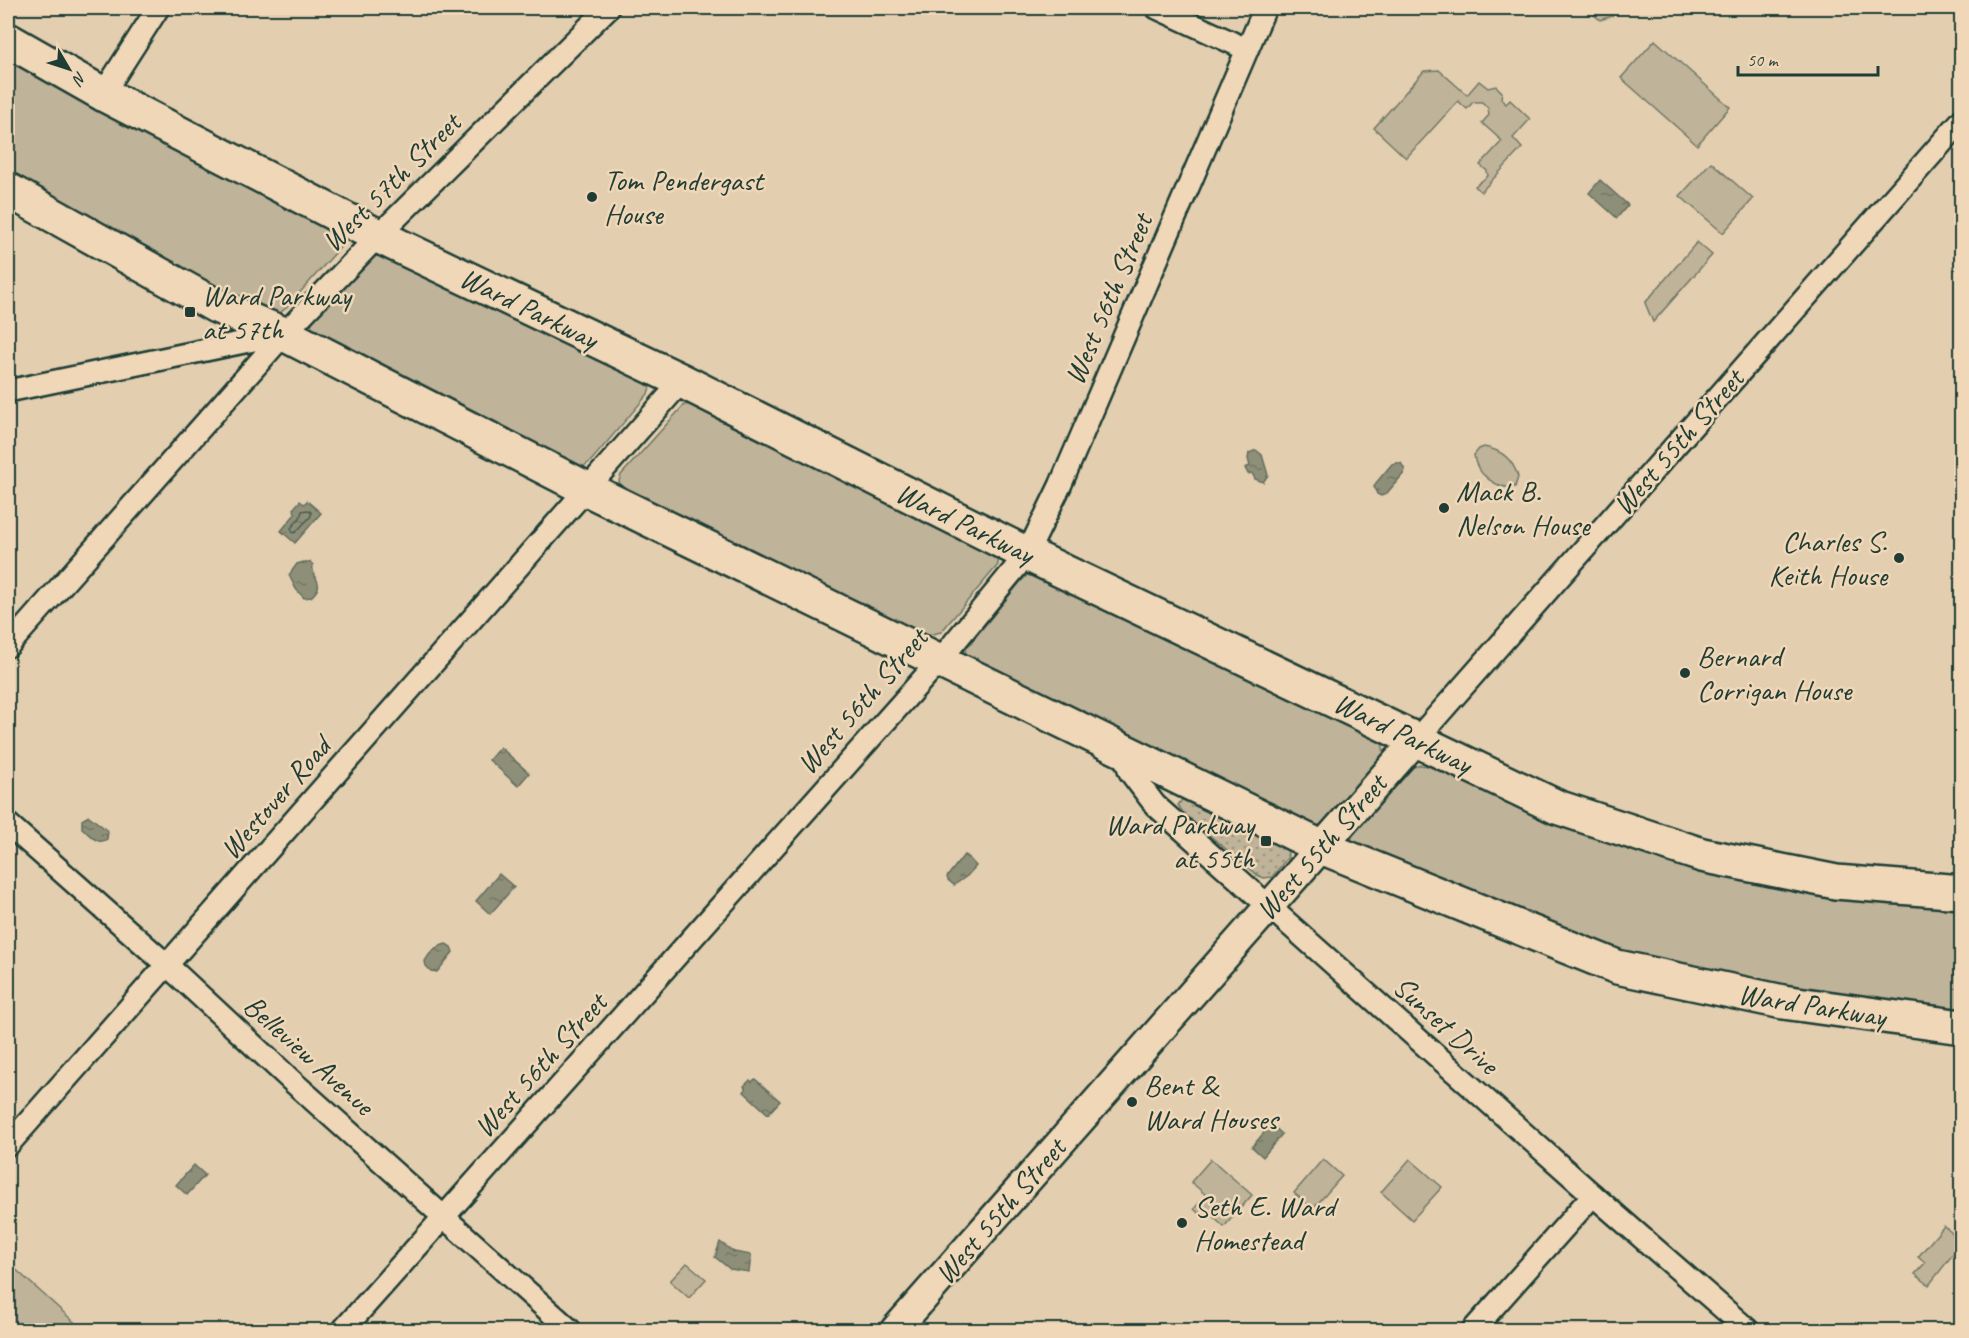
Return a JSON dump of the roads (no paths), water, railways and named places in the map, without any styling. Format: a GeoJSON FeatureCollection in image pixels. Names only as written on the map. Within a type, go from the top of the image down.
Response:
{"type":"FeatureCollection","features":[{"type":"Feature","properties":{"kind":"main road","name":"Ward Parkway"},"geometry":{"type":"LineString","coordinates":[[8,40],[103,94],[378,236],[682,381],[1027,554],[1557,807],[1702,855],[1836,882],[1962,892]]}},
{"type":"Feature","properties":{"kind":"main road","name":"Ward Parkway"},"geometry":{"type":"LineString","coordinates":[[8,190],[216,306],[284,334],[587,489],[1321,847],[1617,967],[1783,1002],[1962,1027]]}},
{"type":"Feature","properties":{"kind":"main road","name":"West 55th Street"},"geometry":{"type":"LineString","coordinates":[[895,1330],[1416,740]]}},
{"type":"Feature","properties":{"kind":"street"},"geometry":{"type":"LineString","coordinates":[[103,94],[158,8]]}},
{"type":"Feature","properties":{"kind":"street","name":"West 57th Street"},"geometry":{"type":"LineString","coordinates":[[8,646],[284,334],[378,236],[608,8]]}},
{"type":"Feature","properties":{"kind":"street"},"geometry":{"type":"LineString","coordinates":[[1157,8],[1246,49]]}},
{"type":"Feature","properties":{"kind":"street","name":"West 56th Street"},"geometry":{"type":"LineString","coordinates":[[344,1330],[940,660],[1027,554],[1060,486],[1265,8]]}},
{"type":"Feature","properties":{"kind":"street","name":"West 55th Street"},"geometry":{"type":"LineString","coordinates":[[1416,740],[1962,120]]}},
{"type":"Feature","properties":{"kind":"street"},"geometry":{"type":"LineString","coordinates":[[8,391],[284,334]]}},
{"type":"Feature","properties":{"kind":"street","name":"Westover Road"},"geometry":{"type":"LineString","coordinates":[[8,1145],[682,381]]}},
{"type":"Feature","properties":{"kind":"street","name":"Sunset Drive"},"geometry":{"type":"LineString","coordinates":[[1122,749],[1130,772],[1155,805],[1593,1196],[1748,1330]]}},
{"type":"Feature","properties":{"kind":"street","name":"Belleview Avenue"},"geometry":{"type":"LineString","coordinates":[[8,824],[570,1330]]}},
{"type":"Feature","properties":{"kind":"street"},"geometry":{"type":"LineString","coordinates":[[1473,1330],[1593,1196]]}},
{"type":"Feature","properties":{"kind":"water"},"geometry":{"type":"Polygon","coordinates":[[[1600,180],[1628,205],[1617,218],[1589,193],[1600,180]]]}},
{"type":"Feature","properties":{"kind":"water"},"geometry":{"type":"Polygon","coordinates":[[[1256,450],[1262,455],[1268,475],[1263,482],[1255,479],[1252,473],[1248,474],[1245,468],[1250,466],[1249,453],[1256,450]]]}},
{"type":"Feature","properties":{"kind":"water"},"geometry":{"type":"Polygon","coordinates":[[[1401,463],[1405,470],[1404,473],[1386,494],[1381,496],[1377,494],[1374,487],[1376,483],[1392,464],[1401,463]]]}},
{"type":"Feature","properties":{"kind":"water"},"geometry":{"type":"Polygon","coordinates":[[[300,501],[304,504],[307,501],[321,513],[295,543],[281,531],[295,514],[294,508],[300,501]]]}},
{"type":"Feature","properties":{"kind":"water"},"geometry":{"type":"Polygon","coordinates":[[[310,562],[313,565],[318,587],[311,597],[304,598],[289,575],[297,564],[310,562]]]}},
{"type":"Feature","properties":{"kind":"water"},"geometry":{"type":"Polygon","coordinates":[[[500,747],[529,773],[518,786],[489,760],[500,747]]]}},
{"type":"Feature","properties":{"kind":"water"},"geometry":{"type":"Polygon","coordinates":[[[89,816],[108,831],[107,839],[97,840],[82,828],[82,820],[89,816]]]}},
{"type":"Feature","properties":{"kind":"water"},"geometry":{"type":"Polygon","coordinates":[[[964,855],[976,866],[954,885],[947,877],[964,855]]]}},
{"type":"Feature","properties":{"kind":"water"},"geometry":{"type":"Polygon","coordinates":[[[499,874],[514,887],[490,914],[476,901],[499,874]]]}},
{"type":"Feature","properties":{"kind":"water"},"geometry":{"type":"Polygon","coordinates":[[[446,944],[453,952],[437,972],[431,971],[425,961],[434,950],[446,944]]]}},
{"type":"Feature","properties":{"kind":"water"},"geometry":{"type":"Polygon","coordinates":[[[755,1079],[780,1101],[768,1114],[744,1092],[746,1089],[744,1086],[750,1080],[752,1082],[755,1079]]]}},
{"type":"Feature","properties":{"kind":"water"},"geometry":{"type":"Polygon","coordinates":[[[1271,1124],[1282,1134],[1263,1157],[1252,1147],[1271,1124]]]}},
{"type":"Feature","properties":{"kind":"water"},"geometry":{"type":"Polygon","coordinates":[[[194,1165],[205,1175],[187,1195],[176,1185],[194,1165]]]}},
{"type":"Feature","properties":{"kind":"water"},"geometry":{"type":"Polygon","coordinates":[[[720,1242],[734,1252],[751,1255],[749,1272],[730,1269],[715,1257],[720,1242]]]}},
{"type":"Feature","properties":{"kind":"place","name":"Tom Pendergast House"},"geometry":{"type":"Point","coordinates":[592,197]}},
{"type":"Feature","properties":{"kind":"place","name":"Ward Parkway at 57th"},"geometry":{"type":"Point","coordinates":[190,312]}},
{"type":"Feature","properties":{"kind":"place","name":"Mack B. Nelson House"},"geometry":{"type":"Point","coordinates":[1444,508]}},
{"type":"Feature","properties":{"kind":"place","name":"Charles S. Keith House"},"geometry":{"type":"Point","coordinates":[1899,558]}},
{"type":"Feature","properties":{"kind":"place","name":"Bernard Corrigan House"},"geometry":{"type":"Point","coordinates":[1685,673]}},
{"type":"Feature","properties":{"kind":"place","name":"Ward Parkway at 55th"},"geometry":{"type":"Point","coordinates":[1266,841]}},
{"type":"Feature","properties":{"kind":"place","name":"Bent & Ward Houses"},"geometry":{"type":"Point","coordinates":[1132,1102]}},
{"type":"Feature","properties":{"kind":"place","name":"Seth E. Ward Homestead"},"geometry":{"type":"Point","coordinates":[1182,1223]}}]}
